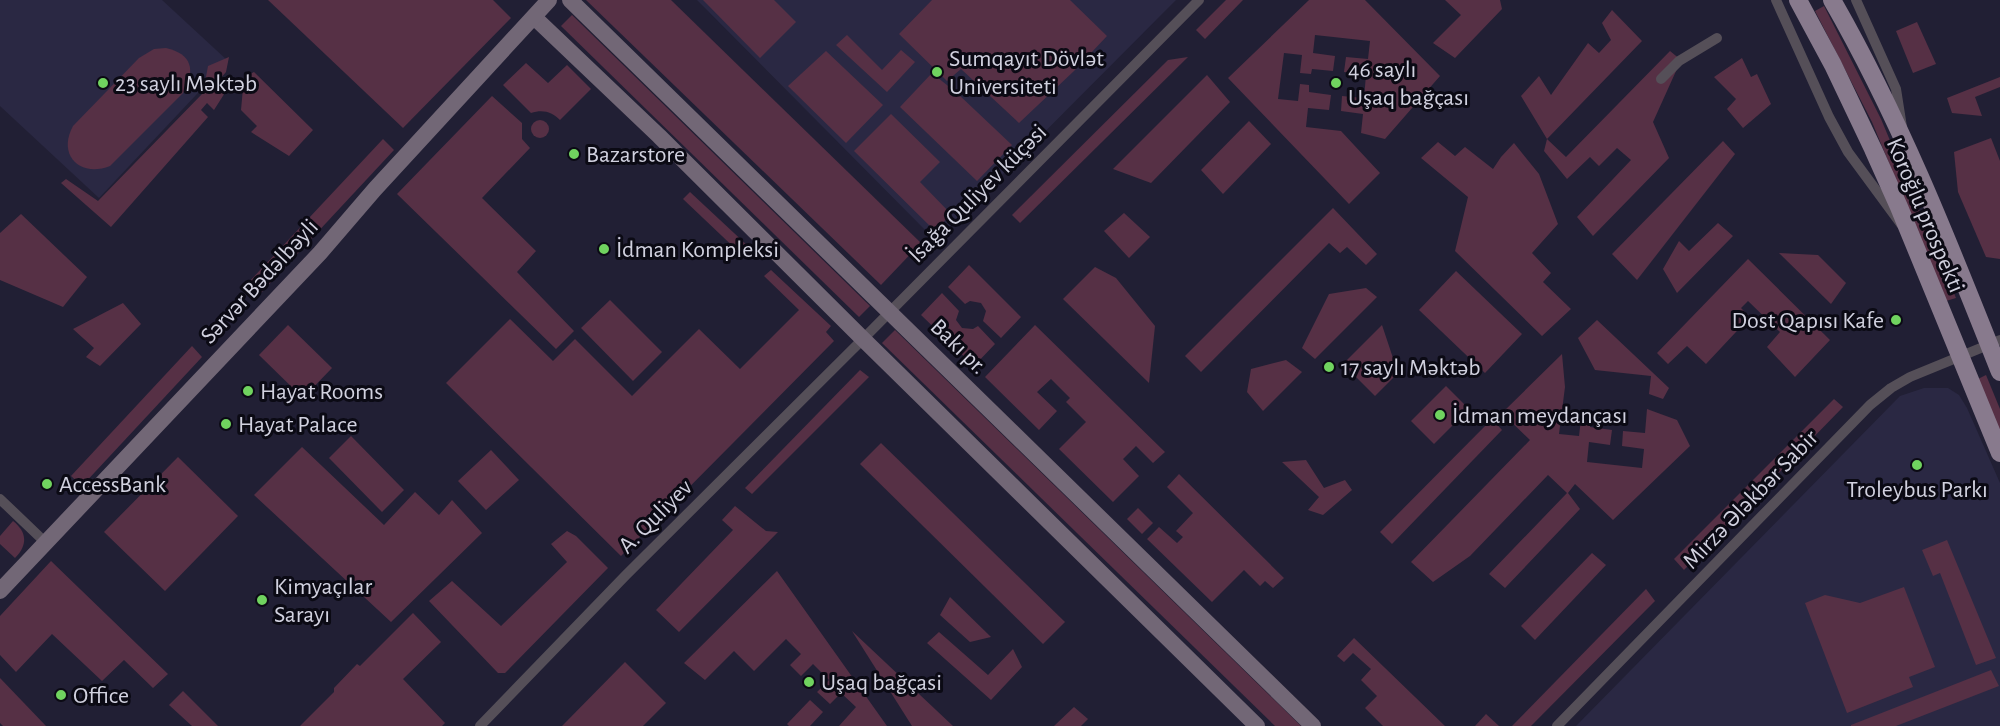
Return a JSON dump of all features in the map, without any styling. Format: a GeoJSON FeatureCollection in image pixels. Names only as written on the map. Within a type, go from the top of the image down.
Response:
{"type":"FeatureCollection","features":[{"type":"Feature","properties":{"kind":"main road","name":"Koroğlu prospekti"},"geometry":{"type":"LineString","coordinates":[[1798,0],[1833,65],[1899,207],[2000,453]]}},
{"type":"Feature","properties":{"kind":"main road","name":"Koroğlu prospekti"},"geometry":{"type":"LineString","coordinates":[[1832,0],[1856,42],[1903,139],[1994,342],[2000,372]]}},
{"type":"Feature","properties":{"kind":"street","name":"Sərvər Bədəlbəyli"},"geometry":{"type":"LineString","coordinates":[[0,591],[320,253],[375,189],[549,0]]}},
{"type":"Feature","properties":{"kind":"street","name":"Bakı pr."},"geometry":{"type":"LineString","coordinates":[[570,0],[1313,726]]}},
{"type":"Feature","properties":{"kind":"street","name":"İsağa Quliyev küçəsi"},"geometry":{"type":"LineString","coordinates":[[863,339],[1199,0]]}},
{"type":"Feature","properties":{"kind":"street"},"geometry":{"type":"LineString","coordinates":[[1776,0],[1829,117],[1848,152],[1910,237]]}},
{"type":"Feature","properties":{"kind":"street"},"geometry":{"type":"LineString","coordinates":[[1856,0],[1896,89],[1901,111],[1903,139]]}},
{"type":"Feature","properties":{"kind":"street"},"geometry":{"type":"LineString","coordinates":[[534,17],[666,143],[1257,726]]}},
{"type":"Feature","properties":{"kind":"street"},"geometry":{"type":"LineString","coordinates":[[1661,79],[1679,62],[1717,38]]}},
{"type":"Feature","properties":{"kind":"street","name":"A. Quliyev"},"geometry":{"type":"LineString","coordinates":[[480,726],[626,575],[863,339]]}},
{"type":"Feature","properties":{"kind":"street","name":"Mirzə Ələkbər Sabir"},"geometry":{"type":"LineString","coordinates":[[1557,726],[1870,405],[1891,388],[1910,377],[1994,342]]}},
{"type":"Feature","properties":{"kind":"street"},"geometry":{"type":"LineString","coordinates":[[0,500],[46,543]]}},
{"type":"Feature","properties":{"kind":"shaded area","name":"23 saylı Məktəb"},"geometry":{"type":"Polygon","coordinates":[[[0,0],[162,0],[228,61],[99,198],[0,106],[0,0]]]}},
{"type":"Feature","properties":{"kind":"shaded area"},"geometry":{"type":"Polygon","coordinates":[[[268,0],[493,0],[511,18],[403,128],[268,0]]]}},
{"type":"Feature","properties":{"kind":"shaded area"},"geometry":{"type":"Polygon","coordinates":[[[586,0],[671,0],[921,243],[881,285],[586,0]]]}},
{"type":"Feature","properties":{"kind":"shaded area","name":"Sumqayıt Dövlət Universiteti"},"geometry":{"type":"Polygon","coordinates":[[[697,0],[1176,0],[936,241],[697,0]]]}},
{"type":"Feature","properties":{"kind":"shaded area"},"geometry":{"type":"Polygon","coordinates":[[[703,0],[774,0],[796,22],[760,58],[703,0]]]}},
{"type":"Feature","properties":{"kind":"shaded area"},"geometry":{"type":"Polygon","coordinates":[[[932,0],[1070,0],[1107,36],[1019,123],[961,69],[947,81],[899,34],[932,0]]]}},
{"type":"Feature","properties":{"kind":"shaded area"},"geometry":{"type":"Polygon","coordinates":[[[1226,0],[1243,0],[1205,39],[1196,30],[1226,0]]]}},
{"type":"Feature","properties":{"kind":"shaded area"},"geometry":{"type":"Polygon","coordinates":[[[1309,0],[1365,0],[1440,76],[1385,139],[1361,133],[1363,114],[1341,111],[1342,96],[1364,98],[1366,75],[1344,72],[1346,57],[1368,59],[1370,41],[1315,35],[1313,53],[1335,56],[1333,71],[1312,69],[1311,74],[1300,73],[1302,55],[1284,53],[1278,99],[1298,101],[1300,84],[1309,85],[1309,92],[1331,95],[1329,110],[1308,108],[1306,127],[1341,131],[1380,173],[1349,204],[1228,78],[1309,0]]]}},
{"type":"Feature","properties":{"kind":"shaded area"},"geometry":{"type":"Polygon","coordinates":[[[1445,0],[1500,0],[1502,9],[1455,58],[1433,43],[1461,15],[1445,0]]]}},
{"type":"Feature","properties":{"kind":"shaded area"},"geometry":{"type":"Polygon","coordinates":[[[1824,6],[1881,119],[1956,298],[1946,301],[1872,122],[1815,11],[1824,6]]]}},
{"type":"Feature","properties":{"kind":"shaded area"},"geometry":{"type":"Polygon","coordinates":[[[1612,10],[1642,41],[1547,139],[1521,96],[1539,76],[1551,95],[1588,43],[1599,53],[1611,40],[1602,23],[1612,10]]]}},
{"type":"Feature","properties":{"kind":"shaded area"},"geometry":{"type":"Polygon","coordinates":[[[572,15],[870,306],[859,317],[561,26],[572,15]]]}},
{"type":"Feature","properties":{"kind":"shaded area"},"geometry":{"type":"Polygon","coordinates":[[[1917,22],[1936,64],[1913,73],[1896,31],[1917,22]]]}},
{"type":"Feature","properties":{"kind":"shaded area"},"geometry":{"type":"Polygon","coordinates":[[[847,35],[882,70],[901,50],[915,62],[887,92],[836,45],[847,35]]]}},
{"type":"Feature","properties":{"kind":"shaded area"},"geometry":{"type":"Polygon","coordinates":[[[166,48],[181,54],[189,64],[189,77],[183,93],[110,166],[89,169],[74,161],[68,146],[73,126],[139,58],[154,49],[166,48]]]}},
{"type":"Feature","properties":{"kind":"shaded area"},"geometry":{"type":"Polygon","coordinates":[[[826,51],[883,105],[846,143],[788,86],[826,51]]]}},
{"type":"Feature","properties":{"kind":"shaded area"},"geometry":{"type":"Polygon","coordinates":[[[1670,51],[1681,60],[1653,122],[1669,158],[1593,236],[1577,217],[1631,160],[1617,148],[1599,166],[1590,157],[1567,179],[1544,151],[1547,139],[1566,157],[1670,51]]]}},
{"type":"Feature","properties":{"kind":"shaded area"},"geometry":{"type":"Polygon","coordinates":[[[229,57],[226,72],[220,79],[228,88],[214,110],[207,103],[201,110],[208,117],[111,227],[61,183],[66,179],[98,201],[203,93],[208,66],[229,57]]]}},
{"type":"Feature","properties":{"kind":"shaded area"},"geometry":{"type":"Polygon","coordinates":[[[1188,57],[1020,223],[1012,215],[1168,60],[1188,57]]]}},
{"type":"Feature","properties":{"kind":"shaded area"},"geometry":{"type":"Polygon","coordinates":[[[1742,58],[1751,77],[1757,74],[1771,104],[1743,128],[1727,109],[1736,99],[1714,77],[1742,58]]]}},
{"type":"Feature","properties":{"kind":"shaded area"},"geometry":{"type":"Polygon","coordinates":[[[526,63],[548,83],[567,65],[591,89],[560,120],[547,112],[531,113],[503,85],[526,63]]]}},
{"type":"Feature","properties":{"kind":"shaded area"},"geometry":{"type":"Polygon","coordinates":[[[254,72],[313,130],[289,156],[251,132],[257,126],[241,110],[244,77],[254,72]]]}},
{"type":"Feature","properties":{"kind":"shaded area"},"geometry":{"type":"Polygon","coordinates":[[[932,73],[1012,145],[977,181],[900,107],[932,73]]]}},
{"type":"Feature","properties":{"kind":"shaded area"},"geometry":{"type":"Polygon","coordinates":[[[1207,75],[1230,102],[1151,183],[1113,169],[1207,75]]]}},
{"type":"Feature","properties":{"kind":"shaded area"},"geometry":{"type":"Polygon","coordinates":[[[2000,77],[2000,87],[1975,97],[1982,116],[1952,113],[1947,98],[2000,77]]]}},
{"type":"Feature","properties":{"kind":"shaded area"},"geometry":{"type":"Polygon","coordinates":[[[492,96],[522,123],[522,139],[530,148],[482,198],[536,251],[517,272],[574,331],[556,349],[397,194],[492,96]]]}},
{"type":"Feature","properties":{"kind":"shaded area"},"geometry":{"type":"Polygon","coordinates":[[[891,114],[940,162],[920,182],[951,214],[935,231],[854,151],[891,114]]]}},
{"type":"Feature","properties":{"kind":"shaded area"},"geometry":{"type":"Polygon","coordinates":[[[540,120],[546,123],[549,129],[546,135],[540,138],[534,135],[531,129],[534,123],[540,120]]]}},
{"type":"Feature","properties":{"kind":"shaded area"},"geometry":{"type":"Polygon","coordinates":[[[1249,121],[1271,144],[1223,194],[1201,170],[1249,121]]]}},
{"type":"Feature","properties":{"kind":"shaded area"},"geometry":{"type":"Polygon","coordinates":[[[1991,138],[2000,161],[2000,259],[1986,257],[1958,192],[1954,152],[1991,138]]]}},
{"type":"Feature","properties":{"kind":"shaded area"},"geometry":{"type":"Polygon","coordinates":[[[383,139],[394,150],[260,294],[248,283],[383,139]]]}},
{"type":"Feature","properties":{"kind":"shaded area"},"geometry":{"type":"Polygon","coordinates":[[[1723,141],[1735,154],[1637,280],[1612,254],[1723,141]]]}},
{"type":"Feature","properties":{"kind":"shaded area"},"geometry":{"type":"Polygon","coordinates":[[[1438,142],[1455,156],[1465,147],[1493,169],[1514,143],[1539,174],[1558,224],[1532,253],[1551,273],[1543,282],[1571,309],[1542,336],[1455,251],[1468,197],[1421,158],[1438,142]]]}},
{"type":"Feature","properties":{"kind":"shaded area"},"geometry":{"type":"Polygon","coordinates":[[[690,192],[749,247],[742,255],[683,199],[690,192]]]}},
{"type":"Feature","properties":{"kind":"shaded area"},"geometry":{"type":"Polygon","coordinates":[[[1333,208],[1377,254],[1366,265],[1347,247],[1340,253],[1329,243],[1201,372],[1185,356],[1333,208]]]}},
{"type":"Feature","properties":{"kind":"shaded area"},"geometry":{"type":"Polygon","coordinates":[[[1124,213],[1150,237],[1129,258],[1104,231],[1124,213]]]}},
{"type":"Feature","properties":{"kind":"shaded area"},"geometry":{"type":"Polygon","coordinates":[[[21,214],[87,277],[63,307],[0,280],[0,233],[21,214]]]}},
{"type":"Feature","properties":{"kind":"shaded area"},"geometry":{"type":"Polygon","coordinates":[[[1718,223],[1733,236],[1677,293],[1663,269],[1679,241],[1689,251],[1718,223]]]}},
{"type":"Feature","properties":{"kind":"shaded area"},"geometry":{"type":"Polygon","coordinates":[[[1779,253],[1818,255],[1846,283],[1831,304],[1779,253]]]}},
{"type":"Feature","properties":{"kind":"shaded area"},"geometry":{"type":"Polygon","coordinates":[[[1748,259],[1830,340],[1795,377],[1767,347],[1780,332],[1748,301],[1741,308],[1750,317],[1706,364],[1687,346],[1668,364],[1657,353],[1748,259]]]}},
{"type":"Feature","properties":{"kind":"shaded area"},"geometry":{"type":"Polygon","coordinates":[[[969,265],[1021,317],[1001,338],[983,321],[986,311],[981,303],[970,301],[965,304],[948,287],[969,265]]]}},
{"type":"Feature","properties":{"kind":"shaded area"},"geometry":{"type":"Polygon","coordinates":[[[1095,267],[1116,278],[1155,326],[1149,383],[1063,299],[1095,267]]]}},
{"type":"Feature","properties":{"kind":"shaded area"},"geometry":{"type":"Polygon","coordinates":[[[771,270],[831,326],[826,332],[834,341],[621,556],[446,383],[510,319],[553,361],[575,339],[632,396],[699,329],[740,369],[799,310],[764,276],[771,270]]]}},
{"type":"Feature","properties":{"kind":"shaded area"},"geometry":{"type":"Polygon","coordinates":[[[1456,271],[1522,334],[1485,373],[1419,310],[1456,271]]]}},
{"type":"Feature","properties":{"kind":"shaded area"},"geometry":{"type":"Polygon","coordinates":[[[1366,288],[1377,297],[1315,359],[1302,348],[1329,294],[1366,288]]]}},
{"type":"Feature","properties":{"kind":"shaded area"},"geometry":{"type":"Polygon","coordinates":[[[942,293],[959,311],[956,320],[962,328],[973,329],[978,326],[995,344],[974,366],[921,315],[942,293]]]}},
{"type":"Feature","properties":{"kind":"shaded area"},"geometry":{"type":"Polygon","coordinates":[[[610,300],[662,352],[633,381],[581,328],[610,300]]]}},
{"type":"Feature","properties":{"kind":"shaded area"},"geometry":{"type":"Polygon","coordinates":[[[123,303],[141,324],[100,366],[86,357],[94,348],[73,329],[123,303]]]}},
{"type":"Feature","properties":{"kind":"shaded area"},"geometry":{"type":"Polygon","coordinates":[[[1597,320],[1669,388],[1663,399],[1649,394],[1651,376],[1595,370],[1578,338],[1597,320]]]}},
{"type":"Feature","properties":{"kind":"shaded area"},"geometry":{"type":"Polygon","coordinates":[[[288,325],[332,368],[303,398],[259,355],[288,325]]]}},
{"type":"Feature","properties":{"kind":"shaded area"},"geometry":{"type":"Polygon","coordinates":[[[1035,325],[1165,452],[1153,463],[1136,446],[1123,459],[1139,476],[1113,502],[1059,449],[1086,422],[1066,402],[1070,398],[1051,379],[1037,392],[1057,411],[1039,430],[985,377],[1035,325]]]}},
{"type":"Feature","properties":{"kind":"shaded area"},"geometry":{"type":"Polygon","coordinates":[[[1382,325],[1398,373],[1375,396],[1343,364],[1382,325]]]}},
{"type":"Feature","properties":{"kind":"shaded area"},"geometry":{"type":"Polygon","coordinates":[[[895,330],[1301,726],[1275,726],[882,343],[895,330]]]}},
{"type":"Feature","properties":{"kind":"shaded area"},"geometry":{"type":"Polygon","coordinates":[[[192,346],[202,357],[82,486],[71,476],[192,346]]]}},
{"type":"Feature","properties":{"kind":"shaded area"},"geometry":{"type":"Polygon","coordinates":[[[1562,354],[1565,387],[1559,434],[1579,436],[1581,419],[1590,420],[1590,427],[1612,430],[1610,445],[1589,442],[1587,462],[1642,468],[1644,449],[1622,446],[1623,431],[1645,433],[1647,409],[1677,420],[1690,446],[1613,520],[1575,484],[1568,493],[1580,509],[1505,588],[1489,574],[1567,493],[1548,475],[1470,556],[1433,582],[1411,562],[1530,440],[1502,413],[1562,354]]]}},
{"type":"Feature","properties":{"kind":"shaded area"},"geometry":{"type":"Polygon","coordinates":[[[1286,360],[1302,372],[1263,411],[1247,392],[1251,369],[1286,360]]]}},
{"type":"Feature","properties":{"kind":"shaded area"},"geometry":{"type":"Polygon","coordinates":[[[860,370],[869,377],[752,494],[745,488],[860,370]]]}},
{"type":"Feature","properties":{"kind":"shaded area"},"geometry":{"type":"Polygon","coordinates":[[[1986,375],[2000,409],[2000,433],[1978,379],[1986,375]]]}},
{"type":"Feature","properties":{"kind":"shaded area","name":"İdman meydançası"},"geometry":{"type":"Polygon","coordinates":[[[1446,386],[1469,409],[1434,444],[1411,421],[1446,386]]]}},
{"type":"Feature","properties":{"kind":"shaded area"},"geometry":{"type":"Polygon","coordinates":[[[1924,388],[1948,388],[1959,395],[2000,483],[2000,726],[1576,726],[1900,396],[1924,388]]]}},
{"type":"Feature","properties":{"kind":"shaded area"},"geometry":{"type":"Polygon","coordinates":[[[1834,399],[1843,407],[1684,570],[1674,559],[1834,399]]]}},
{"type":"Feature","properties":{"kind":"shaded area"},"geometry":{"type":"Polygon","coordinates":[[[1492,419],[1502,430],[1392,544],[1380,532],[1492,419]]]}},
{"type":"Feature","properties":{"kind":"shaded area"},"geometry":{"type":"Polygon","coordinates":[[[351,436],[404,490],[382,512],[329,458],[351,436]]]}},
{"type":"Feature","properties":{"kind":"shaded area"},"geometry":{"type":"Polygon","coordinates":[[[881,443],[1065,622],[1043,644],[860,464],[881,443]]]}},
{"type":"Feature","properties":{"kind":"shaded area"},"geometry":{"type":"Polygon","coordinates":[[[302,447],[384,525],[415,492],[439,515],[452,500],[482,533],[391,622],[254,495],[302,447]]]}},
{"type":"Feature","properties":{"kind":"shaded area"},"geometry":{"type":"Polygon","coordinates":[[[491,450],[519,480],[486,510],[458,481],[491,450]]]}},
{"type":"Feature","properties":{"kind":"shaded area"},"geometry":{"type":"Polygon","coordinates":[[[178,457],[238,516],[165,591],[104,532],[178,457]]]}},
{"type":"Feature","properties":{"kind":"shaded area"},"geometry":{"type":"Polygon","coordinates":[[[1306,460],[1324,488],[1345,480],[1352,490],[1323,515],[1308,510],[1319,497],[1282,462],[1306,460]]]}},
{"type":"Feature","properties":{"kind":"shaded area"},"geometry":{"type":"Polygon","coordinates":[[[1179,474],[1284,578],[1273,588],[1265,581],[1260,586],[1244,570],[1212,602],[1147,539],[1159,527],[1177,543],[1183,537],[1176,531],[1193,513],[1167,487],[1179,474]]]}},
{"type":"Feature","properties":{"kind":"shaded area"},"geometry":{"type":"Polygon","coordinates":[[[735,506],[766,531],[778,532],[679,632],[656,610],[733,530],[722,520],[735,506]]]}},
{"type":"Feature","properties":{"kind":"shaded area"},"geometry":{"type":"Polygon","coordinates":[[[1138,508],[1153,523],[1142,534],[1127,519],[1138,508]]]}},
{"type":"Feature","properties":{"kind":"shaded area"},"geometry":{"type":"Polygon","coordinates":[[[13,521],[18,525],[24,539],[22,548],[15,558],[0,544],[0,536],[13,521]]]}},
{"type":"Feature","properties":{"kind":"shaded area"},"geometry":{"type":"Polygon","coordinates":[[[567,531],[576,536],[608,568],[505,673],[498,673],[429,601],[452,581],[501,626],[567,562],[551,544],[567,531]]]}},
{"type":"Feature","properties":{"kind":"shaded area"},"geometry":{"type":"Polygon","coordinates":[[[1947,540],[1996,658],[1976,665],[1940,573],[1933,576],[1922,550],[1947,540]]]}},
{"type":"Feature","properties":{"kind":"shaded area"},"geometry":{"type":"Polygon","coordinates":[[[1592,553],[1606,565],[1535,640],[1521,626],[1592,553]]]}},
{"type":"Feature","properties":{"kind":"shaded area"},"geometry":{"type":"Polygon","coordinates":[[[51,561],[168,674],[153,688],[124,660],[102,681],[52,634],[16,672],[0,655],[0,616],[51,561]]]}},
{"type":"Feature","properties":{"kind":"shaded area"},"geometry":{"type":"Polygon","coordinates":[[[777,571],[887,726],[839,726],[856,707],[841,693],[830,704],[817,692],[829,680],[813,664],[801,676],[790,665],[801,654],[786,639],[754,671],[734,651],[705,680],[684,663],[777,571]]]}},
{"type":"Feature","properties":{"kind":"shaded area"},"geometry":{"type":"Polygon","coordinates":[[[1904,587],[1935,667],[1909,677],[1913,687],[1847,713],[1805,603],[1825,595],[1860,603],[1904,587]]]}},
{"type":"Feature","properties":{"kind":"shaded area"},"geometry":{"type":"Polygon","coordinates":[[[1646,589],[1655,601],[1531,726],[1512,726],[1646,589]]]}},
{"type":"Feature","properties":{"kind":"shaded area"},"geometry":{"type":"Polygon","coordinates":[[[950,597],[991,637],[970,642],[940,615],[950,597]]]}},
{"type":"Feature","properties":{"kind":"shaded area"},"geometry":{"type":"Polygon","coordinates":[[[413,613],[441,642],[403,679],[445,723],[442,726],[300,726],[334,692],[334,688],[357,664],[360,666],[413,613]]]}},
{"type":"Feature","properties":{"kind":"shaded area"},"geometry":{"type":"Polygon","coordinates":[[[852,631],[953,726],[912,726],[852,631]]]}},
{"type":"Feature","properties":{"kind":"shaded area"},"geometry":{"type":"Polygon","coordinates":[[[939,632],[988,675],[1013,649],[1022,667],[991,700],[927,643],[939,632]]]}},
{"type":"Feature","properties":{"kind":"shaded area"},"geometry":{"type":"Polygon","coordinates":[[[1354,638],[1445,726],[1383,726],[1365,708],[1377,696],[1361,680],[1371,669],[1353,653],[1344,662],[1337,656],[1354,638]]]}},
{"type":"Feature","properties":{"kind":"shaded area"},"geometry":{"type":"Polygon","coordinates":[[[625,662],[666,703],[643,726],[562,726],[625,662]]]}},
{"type":"Feature","properties":{"kind":"shaded area"},"geometry":{"type":"Polygon","coordinates":[[[1991,670],[1999,686],[1896,726],[1851,726],[1851,725],[1991,670]]]}},
{"type":"Feature","properties":{"kind":"shaded area"},"geometry":{"type":"Polygon","coordinates":[[[0,678],[46,726],[3,726],[0,723],[0,678]]]}},
{"type":"Feature","properties":{"kind":"shaded area"},"geometry":{"type":"Polygon","coordinates":[[[183,691],[218,726],[192,726],[169,705],[183,691]]]}},
{"type":"Feature","properties":{"kind":"shaded area"},"geometry":{"type":"Polygon","coordinates":[[[810,700],[823,712],[810,726],[789,726],[787,724],[810,700]]]}},
{"type":"Feature","properties":{"kind":"shaded area"},"geometry":{"type":"Polygon","coordinates":[[[1074,707],[1088,719],[1081,726],[1054,726],[1074,707]]]}},
{"type":"Feature","properties":{"kind":"shaded area"},"geometry":{"type":"Polygon","coordinates":[[[1486,714],[1499,726],[1475,726],[1486,714]]]}},
{"type":"Feature","properties":{"kind":"place","name":"Sumqayıt Dövlət Universiteti"},"geometry":{"type":"Point","coordinates":[937,72]}},
{"type":"Feature","properties":{"kind":"place","name":"23 saylı Məktəb"},"geometry":{"type":"Point","coordinates":[103,83]}},
{"type":"Feature","properties":{"kind":"place","name":"46 saylı Uşaq bağçası"},"geometry":{"type":"Point","coordinates":[1336,83]}},
{"type":"Feature","properties":{"kind":"place","name":"Bazarstore"},"geometry":{"type":"Point","coordinates":[574,154]}},
{"type":"Feature","properties":{"kind":"place","name":"İdman Kompleksi"},"geometry":{"type":"Point","coordinates":[604,249]}},
{"type":"Feature","properties":{"kind":"place","name":"Dost Qapısı Kafe"},"geometry":{"type":"Point","coordinates":[1896,320]}},
{"type":"Feature","properties":{"kind":"place","name":"17 saylı Məktəb"},"geometry":{"type":"Point","coordinates":[1329,367]}},
{"type":"Feature","properties":{"kind":"place","name":"Hayat Rooms"},"geometry":{"type":"Point","coordinates":[248,391]}},
{"type":"Feature","properties":{"kind":"place","name":"İdman meydançası"},"geometry":{"type":"Point","coordinates":[1440,415]}},
{"type":"Feature","properties":{"kind":"place","name":"Hayat Palace"},"geometry":{"type":"Point","coordinates":[226,424]}},
{"type":"Feature","properties":{"kind":"place","name":"Troleybus Parkı"},"geometry":{"type":"Point","coordinates":[1917,465]}},
{"type":"Feature","properties":{"kind":"place","name":"AccessBank"},"geometry":{"type":"Point","coordinates":[47,484]}},
{"type":"Feature","properties":{"kind":"place","name":"Kimyaçılar Sarayı"},"geometry":{"type":"Point","coordinates":[262,600]}},
{"type":"Feature","properties":{"kind":"place","name":"Uşaq bağçasi"},"geometry":{"type":"Point","coordinates":[809,682]}},
{"type":"Feature","properties":{"kind":"place","name":"Office"},"geometry":{"type":"Point","coordinates":[61,695]}}]}
